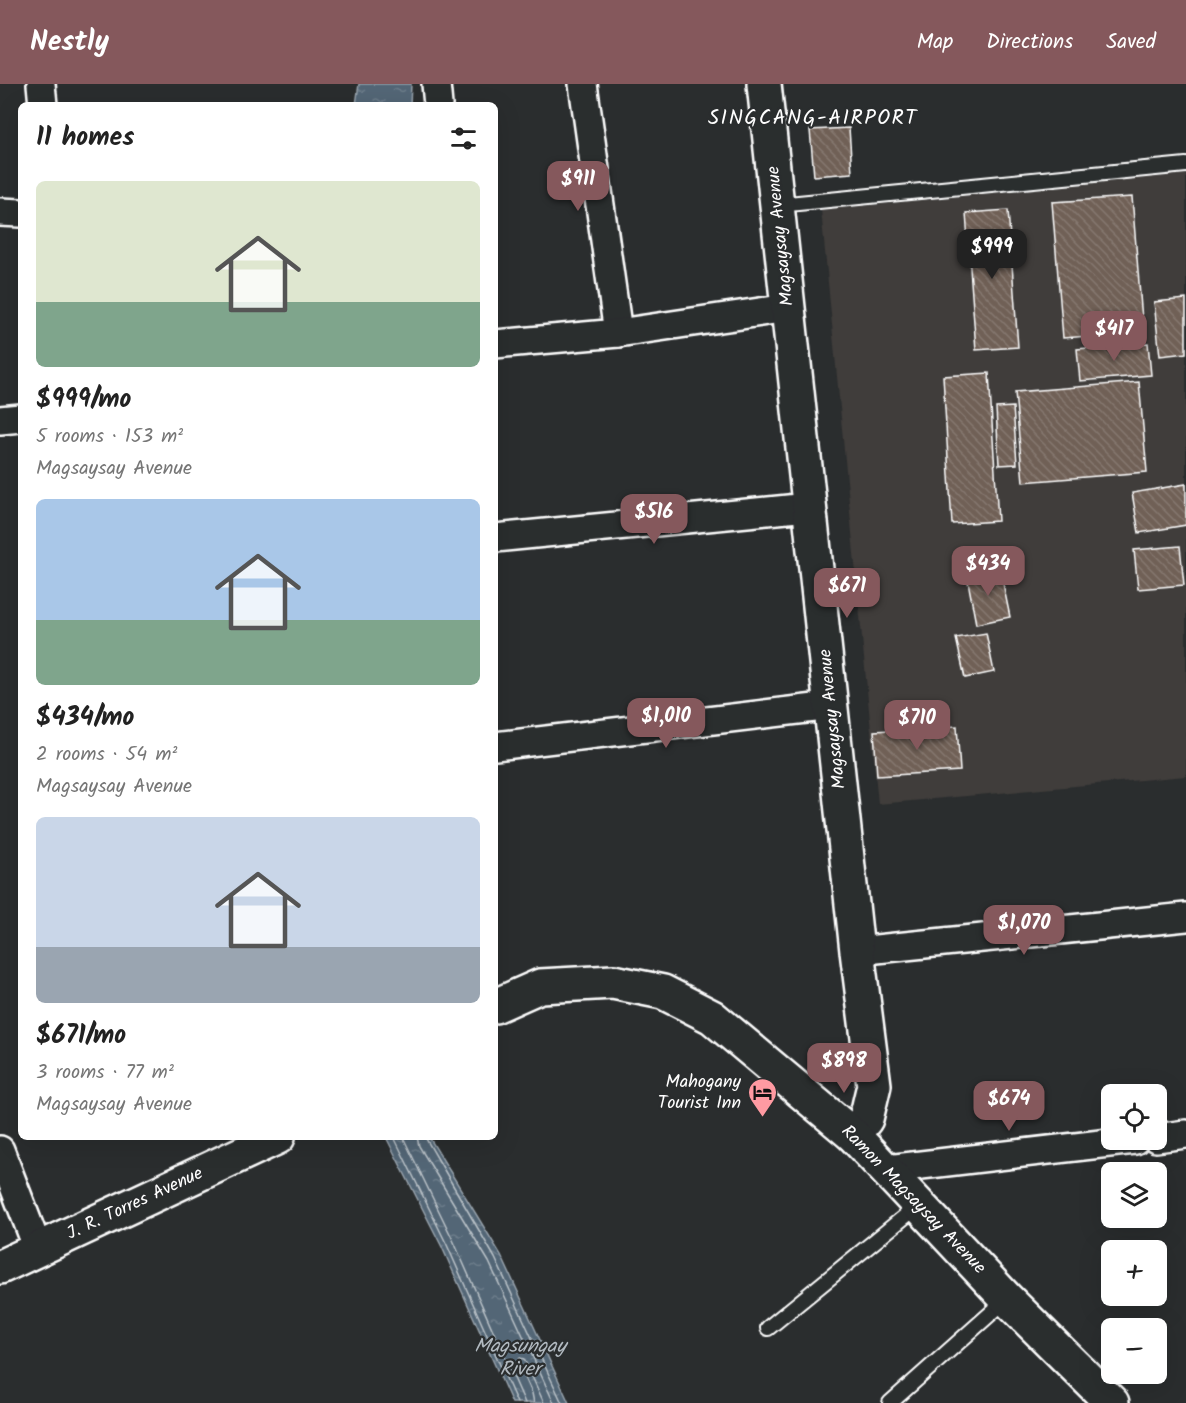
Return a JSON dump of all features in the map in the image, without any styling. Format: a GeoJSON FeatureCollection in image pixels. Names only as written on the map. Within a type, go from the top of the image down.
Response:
{"type":"FeatureCollection","features":[{"type":"Feature","properties":{"kind":"street"},"geometry":{"type":"LineString","coordinates":[[41,84],[43,102]]}},
{"type":"Feature","properties":{"kind":"street"},"geometry":{"type":"LineString","coordinates":[[436,84],[438,102]]}},
{"type":"Feature","properties":{"kind":"street"},"geometry":{"type":"LineString","coordinates":[[583,84],[618,333]]}},
{"type":"Feature","properties":{"kind":"street","name":"Magsaysay Avenue"},"geometry":{"type":"LineString","coordinates":[[764,84],[808,507],[874,1085],[866,1119],[853,1135]]}},
{"type":"Feature","properties":{"kind":"street"},"geometry":{"type":"LineString","coordinates":[[0,212],[18,213]]}},
{"type":"Feature","properties":{"kind":"street"},"geometry":{"type":"LineString","coordinates":[[498,344],[618,333],[788,308]]}},
{"type":"Feature","properties":{"kind":"street"},"geometry":{"type":"LineString","coordinates":[[0,420],[18,418]]}},
{"type":"Feature","properties":{"kind":"street"},"geometry":{"type":"LineString","coordinates":[[498,538],[808,507]]}},
{"type":"Feature","properties":{"kind":"street"},"geometry":{"type":"LineString","coordinates":[[498,746],[832,706]]}},
{"type":"Feature","properties":{"kind":"street"},"geometry":{"type":"LineString","coordinates":[[857,951],[1186,917]]}},
{"type":"Feature","properties":{"kind":"street","name":"Ramon Magsaysay Avenue"},"geometry":{"type":"LineString","coordinates":[[498,1005],[540,986],[613,982],[663,992],[712,1017],[853,1135],[887,1168],[1007,1299],[1112,1403]]}},
{"type":"Feature","properties":{"kind":"street"},"geometry":{"type":"LineString","coordinates":[[1167,1137],[1186,1134]]}},
{"type":"Feature","properties":{"kind":"street","name":"J. R. Torres Avenue"},"geometry":{"type":"LineString","coordinates":[[0,1267],[274,1140]]}},
{"type":"Feature","properties":{"kind":"street"},"geometry":{"type":"LineString","coordinates":[[887,1168],[1101,1144]]}},
{"type":"Feature","properties":{"kind":"street"},"geometry":{"type":"LineString","coordinates":[[0,1150],[38,1249]]}},
{"type":"Feature","properties":{"kind":"lane"},"geometry":{"type":"LineString","coordinates":[[778,205],[1186,165]]}},
{"type":"Feature","properties":{"kind":"lane"},"geometry":{"type":"LineString","coordinates":[[768,1328],[919,1205]]}},
{"type":"Feature","properties":{"kind":"lane"},"geometry":{"type":"LineString","coordinates":[[890,1403],[1007,1299]]}},
{"type":"Feature","properties":{"kind":"shaded area"},"geometry":{"type":"Polygon","coordinates":[[[1186,174],[1186,776],[878,804],[821,210],[1186,174]]]}},
{"type":"Feature","properties":{"kind":"water"},"geometry":{"type":"Polygon","coordinates":[[[359,84],[411,84],[410,102],[356,102],[359,84]]]}},
{"type":"Feature","properties":{"kind":"water","name":"Magsungay River"},"geometry":{"type":"Polygon","coordinates":[[[388,1140],[431,1140],[501,1255],[569,1403],[512,1403],[442,1247],[388,1140]]]}},
{"type":"Feature","properties":{"kind":"building"},"geometry":{"type":"Polygon","coordinates":[[[849,128],[852,173],[814,176],[810,130],[849,128]]]}},
{"type":"Feature","properties":{"kind":"building"},"geometry":{"type":"Polygon","coordinates":[[[1132,197],[1143,332],[1063,338],[1052,202],[1132,197]]]}},
{"type":"Feature","properties":{"kind":"building"},"geometry":{"type":"Polygon","coordinates":[[[1008,210],[1018,347],[976,350],[966,213],[1008,210]]]}},
{"type":"Feature","properties":{"kind":"building"},"geometry":{"type":"Polygon","coordinates":[[[1186,299],[1186,353],[1160,356],[1154,302],[1186,299]]]}},
{"type":"Feature","properties":{"kind":"building"},"geometry":{"type":"Polygon","coordinates":[[[1148,343],[1151,375],[1080,381],[1077,349],[1148,343]]]}},
{"type":"Feature","properties":{"kind":"building"},"geometry":{"type":"Polygon","coordinates":[[[989,373],[998,521],[952,524],[943,376],[989,373]]]}},
{"type":"Feature","properties":{"kind":"building"},"geometry":{"type":"Polygon","coordinates":[[[1139,382],[1147,472],[1023,482],[1015,392],[1139,382]]]}},
{"type":"Feature","properties":{"kind":"building"},"geometry":{"type":"Polygon","coordinates":[[[1013,407],[1017,464],[999,465],[996,408],[1013,407]]]}},
{"type":"Feature","properties":{"kind":"building"},"geometry":{"type":"Polygon","coordinates":[[[1186,484],[1186,525],[1139,533],[1132,493],[1186,484]]]}},
{"type":"Feature","properties":{"kind":"building"},"geometry":{"type":"Polygon","coordinates":[[[1180,546],[1184,585],[1138,589],[1134,550],[1180,546]]]}},
{"type":"Feature","properties":{"kind":"building"},"geometry":{"type":"Polygon","coordinates":[[[1000,569],[1010,617],[976,624],[967,576],[1000,569]]]}},
{"type":"Feature","properties":{"kind":"building"},"geometry":{"type":"Polygon","coordinates":[[[986,633],[994,672],[965,678],[956,638],[986,633]]]}},
{"type":"Feature","properties":{"kind":"building"},"geometry":{"type":"Polygon","coordinates":[[[957,726],[960,771],[877,776],[874,731],[957,726]]]}},
{"type":"Feature","properties":{"kind":"place","name":"Mahogany Tourist Inn"},"geometry":{"type":"Point","coordinates":[762,1118]}},
{"type":"Feature","properties":{"kind":"district","name":"SINGCANG-AIRPORT"},"geometry":{"type":"Point","coordinates":[813,118]}}]}
